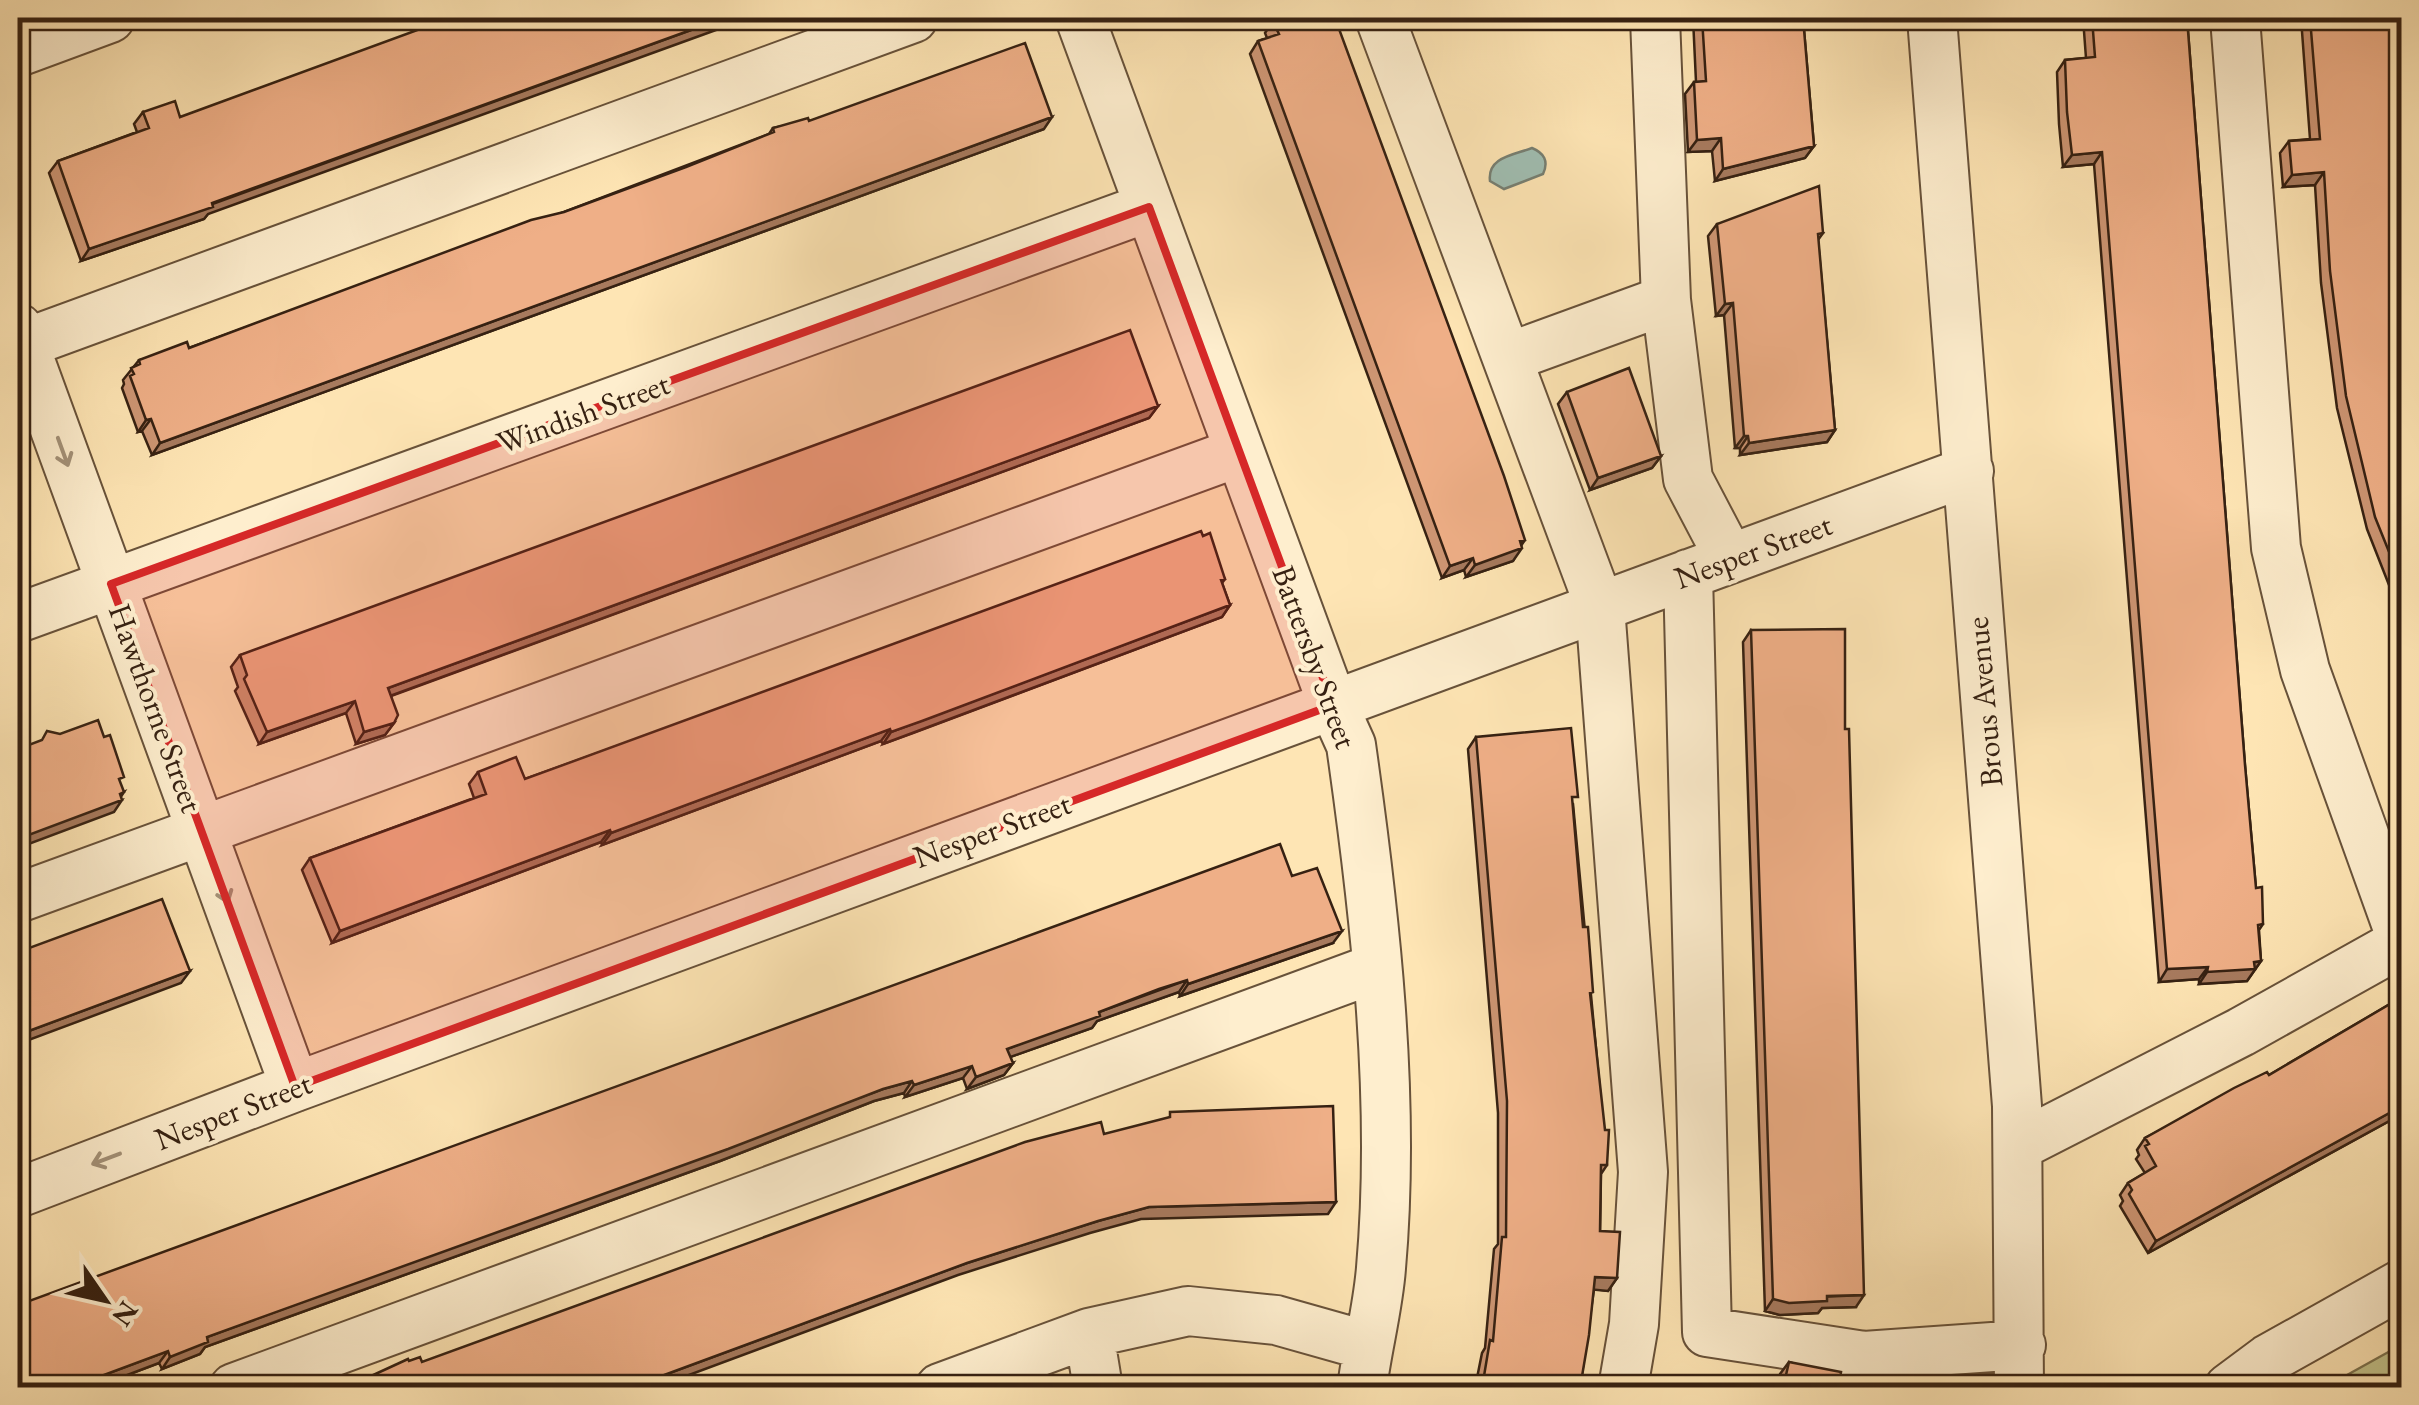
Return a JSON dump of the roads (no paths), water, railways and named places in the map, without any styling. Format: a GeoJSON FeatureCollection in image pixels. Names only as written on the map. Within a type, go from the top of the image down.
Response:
{"type":"FeatureCollection","features":[{"type":"Feature","properties":{"kind":"street"},"geometry":{"type":"LineString","coordinates":[[18,52],[110,18]]}},
{"type":"Feature","properties":{"kind":"street"},"geometry":{"type":"LineString","coordinates":[[19,339],[914,18]]}},
{"type":"Feature","properties":{"kind":"street","name":"Battersby Street"},"geometry":{"type":"LineString","coordinates":[[1080,18],[1351,745],[1382,1025],[1386,1191],[1381,1271],[1365,1367]]}},
{"type":"Feature","properties":{"kind":"street"},"geometry":{"type":"LineString","coordinates":[[1380,18],[1600,606],[1643,1172],[1634,1324],[1623,1388]]}},
{"type":"Feature","properties":{"kind":"street"},"geometry":{"type":"LineString","coordinates":[[1655,18],[1666,300],[1688,478],[1709,567],[1707,1332],[1864,1356],[2020,1366]]}},
{"type":"Feature","properties":{"kind":"street","name":"Brous Avenue"},"geometry":{"type":"LineString","coordinates":[[1932,18],[2018,1146],[2020,1366]]}},
{"type":"Feature","properties":{"kind":"street"},"geometry":{"type":"LineString","coordinates":[[2018,1146],[2240,1032],[2402,941],[2304,670],[2276,548],[2235,18]]}},
{"type":"Feature","properties":{"kind":"street","name":"Windish Street"},"geometry":{"type":"LineString","coordinates":[[18,618],[1149,207]]}},
{"type":"Feature","properties":{"kind":"street"},"geometry":{"type":"LineString","coordinates":[[1507,358],[1666,300]]}},
{"type":"Feature","properties":{"kind":"street","name":"Hawthorne Street"},"geometry":{"type":"LineString","coordinates":[[19,339],[295,1088]]}},
{"type":"Feature","properties":{"kind":"street"},"geometry":{"type":"LineString","coordinates":[[18,898],[1239,452]]}},
{"type":"Feature","properties":{"kind":"street","name":"Nesper Street"},"geometry":{"type":"LineString","coordinates":[[18,1193],[1969,471]]}},
{"type":"Feature","properties":{"kind":"street"},"geometry":{"type":"LineString","coordinates":[[234,1388],[1376,968]]}},
{"type":"Feature","properties":{"kind":"street"},"geometry":{"type":"LineString","coordinates":[[2228,1388],[2268,1360],[2402,1284]]}},
{"type":"Feature","properties":{"kind":"street"},"geometry":{"type":"LineString","coordinates":[[940,1388],[1088,1333],[1188,1311],[1276,1320],[1365,1367]]}},
{"type":"Feature","properties":{"kind":"street"},"geometry":{"type":"LineString","coordinates":[[1088,1333],[1098,1388]]}}]}
